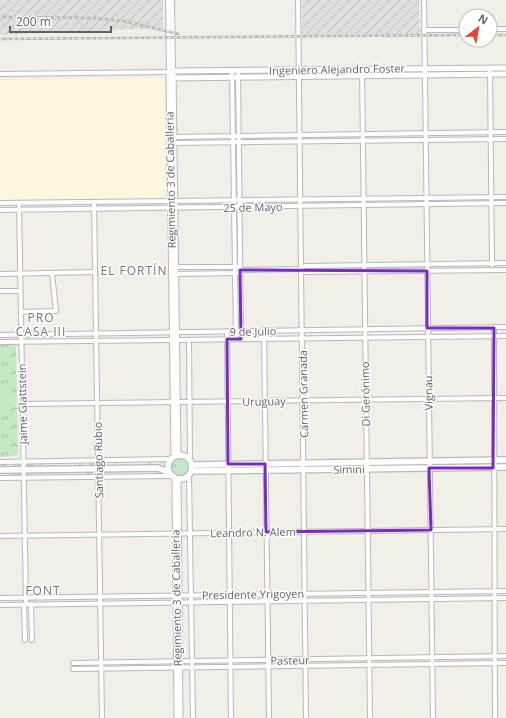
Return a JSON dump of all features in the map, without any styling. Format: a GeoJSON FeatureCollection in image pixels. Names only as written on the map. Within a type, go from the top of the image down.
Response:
{"type":"FeatureCollection","features":[{"type":"Feature","properties":{"kind":"main road"},"geometry":{"type":"LineString","coordinates":[[158,468],[174,458],[185,456],[191,468],[174,476]]}},
{"type":"Feature","properties":{"kind":"main road"},"geometry":{"type":"LineString","coordinates":[[174,458],[168,465],[174,476]]}},
{"type":"Feature","properties":{"kind":"main road","name":"Simini"},"geometry":{"type":"LineString","coordinates":[[265,467],[304,463],[506,460]]}},
{"type":"Feature","properties":{"kind":"main road","name":"Simini"},"geometry":{"type":"LineString","coordinates":[[191,468],[265,467],[304,470],[506,467]]}},
{"type":"Feature","properties":{"kind":"main road"},"geometry":{"type":"LineString","coordinates":[[0,470],[158,468],[174,476]]}},
{"type":"Feature","properties":{"kind":"street"},"geometry":{"type":"LineString","coordinates":[[168,0],[170,38]]}},
{"type":"Feature","properties":{"kind":"street"},"geometry":{"type":"LineString","coordinates":[[0,74],[170,74],[172,0]]}},
{"type":"Feature","properties":{"kind":"street","name":"Carmen Granada"},"geometry":{"type":"LineString","coordinates":[[298,0],[306,718]]}},
{"type":"Feature","properties":{"kind":"street","name":"Vignau"},"geometry":{"type":"LineString","coordinates":[[424,0],[433,718]]}},
{"type":"Feature","properties":{"kind":"street"},"geometry":{"type":"LineString","coordinates":[[424,33],[458,31]]}},
{"type":"Feature","properties":{"kind":"street"},"geometry":{"type":"LineString","coordinates":[[490,68],[492,270]]}},
{"type":"Feature","properties":{"kind":"street","name":"Ingeniero Alejandro Foster"},"geometry":{"type":"LineString","coordinates":[[170,74],[238,70],[506,68]]}},
{"type":"Feature","properties":{"kind":"street","name":"Di Gerónimo"},"geometry":{"type":"LineString","coordinates":[[362,69],[364,337],[370,718]]}},
{"type":"Feature","properties":{"kind":"street"},"geometry":{"type":"LineString","coordinates":[[238,70],[242,339]]}},
{"type":"Feature","properties":{"kind":"street"},"geometry":{"type":"LineString","coordinates":[[232,71],[236,339]]}},
{"type":"Feature","properties":{"kind":"street","name":"Ingeniero Alejandro Foster"},"geometry":{"type":"LineString","coordinates":[[170,74],[232,77],[506,74]]}},
{"type":"Feature","properties":{"kind":"street","name":"Regimiento 3 de Caballería"},"geometry":{"type":"LineString","coordinates":[[170,74],[175,402],[174,458]]}},
{"type":"Feature","properties":{"kind":"street"},"geometry":{"type":"LineString","coordinates":[[171,137],[506,132]]}},
{"type":"Feature","properties":{"kind":"street"},"geometry":{"type":"LineString","coordinates":[[172,143],[506,139]]}},
{"type":"Feature","properties":{"kind":"street","name":"25 de Mayo"},"geometry":{"type":"LineString","coordinates":[[0,203],[506,197]]}},
{"type":"Feature","properties":{"kind":"street","name":"Santiago Rubio"},"geometry":{"type":"LineString","coordinates":[[94,202],[102,718]]}},
{"type":"Feature","properties":{"kind":"street","name":"Jaime Glattstein"},"geometry":{"type":"LineString","coordinates":[[19,203],[25,640]]}},
{"type":"Feature","properties":{"kind":"street","name":"25 de Mayo"},"geometry":{"type":"LineString","coordinates":[[0,210],[506,203]]}},
{"type":"Feature","properties":{"kind":"street"},"geometry":{"type":"LineString","coordinates":[[173,274],[239,273],[240,270],[301,269],[305,266],[506,263]]}},
{"type":"Feature","properties":{"kind":"street"},"geometry":{"type":"LineString","coordinates":[[173,267],[239,266],[240,270]]}},
{"type":"Feature","properties":{"kind":"street"},"geometry":{"type":"LineString","coordinates":[[301,269],[305,272],[506,270]]}},
{"type":"Feature","properties":{"kind":"street"},"geometry":{"type":"LineString","coordinates":[[0,274],[95,272]]}},
{"type":"Feature","properties":{"kind":"street"},"geometry":{"type":"LineString","coordinates":[[21,312],[56,310],[52,273]]}},
{"type":"Feature","properties":{"kind":"street"},"geometry":{"type":"LineString","coordinates":[[0,291],[20,291]]}},
{"type":"Feature","properties":{"kind":"street","name":"9 de Julio"},"geometry":{"type":"LineString","coordinates":[[0,335],[506,327]]}},
{"type":"Feature","properties":{"kind":"street"},"geometry":{"type":"LineString","coordinates":[[494,328],[493,529],[495,718]]}},
{"type":"Feature","properties":{"kind":"street"},"geometry":{"type":"LineString","coordinates":[[264,330],[269,718]]}},
{"type":"Feature","properties":{"kind":"street"},"geometry":{"type":"LineString","coordinates":[[227,331],[231,718]]}},
{"type":"Feature","properties":{"kind":"street","name":"9 de Julio"},"geometry":{"type":"LineString","coordinates":[[0,342],[506,336]]}},
{"type":"Feature","properties":{"kind":"street"},"geometry":{"type":"LineString","coordinates":[[189,340],[193,718]]}},
{"type":"Feature","properties":{"kind":"street","name":"Uruguay"},"geometry":{"type":"LineString","coordinates":[[22,404],[506,398]]}},
{"type":"Feature","properties":{"kind":"street"},"geometry":{"type":"LineString","coordinates":[[0,462],[174,458]]}},
{"type":"Feature","properties":{"kind":"street"},"geometry":{"type":"LineString","coordinates":[[0,478],[174,476]]}},
{"type":"Feature","properties":{"kind":"street","name":"Regimiento 3 de Caballería"},"geometry":{"type":"LineString","coordinates":[[174,476],[177,533],[180,718]]}},
{"type":"Feature","properties":{"kind":"street","name":"Leandro N. Alem"},"geometry":{"type":"LineString","coordinates":[[0,536],[506,529]]}},
{"type":"Feature","properties":{"kind":"street","name":"Presidente Yrigoyen"},"geometry":{"type":"LineString","coordinates":[[0,598],[506,591]]}},
{"type":"Feature","properties":{"kind":"street","name":"Presidente Yrigoyen"},"geometry":{"type":"LineString","coordinates":[[0,605],[506,598]]}},
{"type":"Feature","properties":{"kind":"street"},"geometry":{"type":"LineString","coordinates":[[31,604],[32,640]]}},
{"type":"Feature","properties":{"kind":"street","name":"Pasteur"},"geometry":{"type":"LineString","coordinates":[[73,663],[506,656]]}},
{"type":"Feature","properties":{"kind":"street","name":"Pasteur"},"geometry":{"type":"LineString","coordinates":[[73,669],[192,669],[433,663],[506,663]]}},
{"type":"Feature","properties":{"kind":"street","name":"Regimiento 3 de Caballería"},"geometry":{"type":"LineString","coordinates":[[176,718],[179,669]]}},
{"type":"Feature","properties":{"kind":"highlighted area"},"geometry":{"type":"Polygon","coordinates":[[[240,270],[427,271],[427,328],[494,328],[493,468],[429,468],[431,530],[266,532],[265,464],[228,464],[227,339],[241,339],[240,270]]]}},
{"type":"Feature","properties":{"kind":"shaded area"},"geometry":{"type":"Polygon","coordinates":[[[0,0],[163,0],[163,28],[0,35],[0,0]]]}},
{"type":"Feature","properties":{"kind":"shaded area"},"geometry":{"type":"Polygon","coordinates":[[[302,0],[419,0],[420,34],[302,35],[302,0]]]}},
{"type":"Feature","properties":{"kind":"shaded area"},"geometry":{"type":"Polygon","coordinates":[[[164,78],[165,199],[0,200],[0,80],[164,78]]]}},
{"type":"Feature","properties":{"kind":"green space"},"geometry":{"type":"Polygon","coordinates":[[[0,345],[15,345],[16,347],[18,454],[15,456],[0,457],[0,345]]]}},
{"type":"Feature","properties":{"kind":"green space"},"geometry":{"type":"Polygon","coordinates":[[[0,387],[11,387],[11,406],[0,406],[0,387]]]}},
{"type":"Feature","properties":{"kind":"green space"},"geometry":{"type":"Polygon","coordinates":[[[180,457],[187,460],[190,467],[187,474],[180,477],[173,474],[170,467],[173,460],[180,457]]]}},
{"type":"Feature","properties":{"kind":"green space"},"geometry":{"type":"Polygon","coordinates":[[[149,460],[152,460],[151,464],[159,464],[162,460],[165,462],[158,467],[0,469],[0,466],[7,463],[6,466],[13,466],[15,463],[36,463],[34,465],[38,465],[43,462],[42,465],[78,465],[80,462],[84,462],[83,465],[88,465],[90,462],[108,461],[107,465],[113,465],[115,461],[118,461],[117,465],[148,464],[149,460]]]}},
{"type":"Feature","properties":{"kind":"green space"},"geometry":{"type":"Polygon","coordinates":[[[158,470],[165,474],[157,475],[158,472],[106,473],[105,475],[84,476],[86,473],[32,474],[30,477],[8,477],[10,474],[0,474],[0,472],[158,470]]]}},
{"type":"Feature","properties":{"kind":"railway"},"geometry":{"type":"LineString","coordinates":[[0,17],[96,18],[123,21],[178,34]]}},
{"type":"Feature","properties":{"kind":"railway"},"geometry":{"type":"LineString","coordinates":[[0,39],[458,35]]}},
{"type":"Feature","properties":{"kind":"railway"},"geometry":{"type":"LineString","coordinates":[[498,35],[506,35]]}},
{"type":"Feature","properties":{"kind":"district","name":"EL FORTÍN"},"geometry":{"type":"Point","coordinates":[134,270]}},
{"type":"Feature","properties":{"kind":"district","name":"PRO CASA III"},"geometry":{"type":"Point","coordinates":[41,324]}},
{"type":"Feature","properties":{"kind":"district","name":"FONT"},"geometry":{"type":"Point","coordinates":[43,590]}}]}
